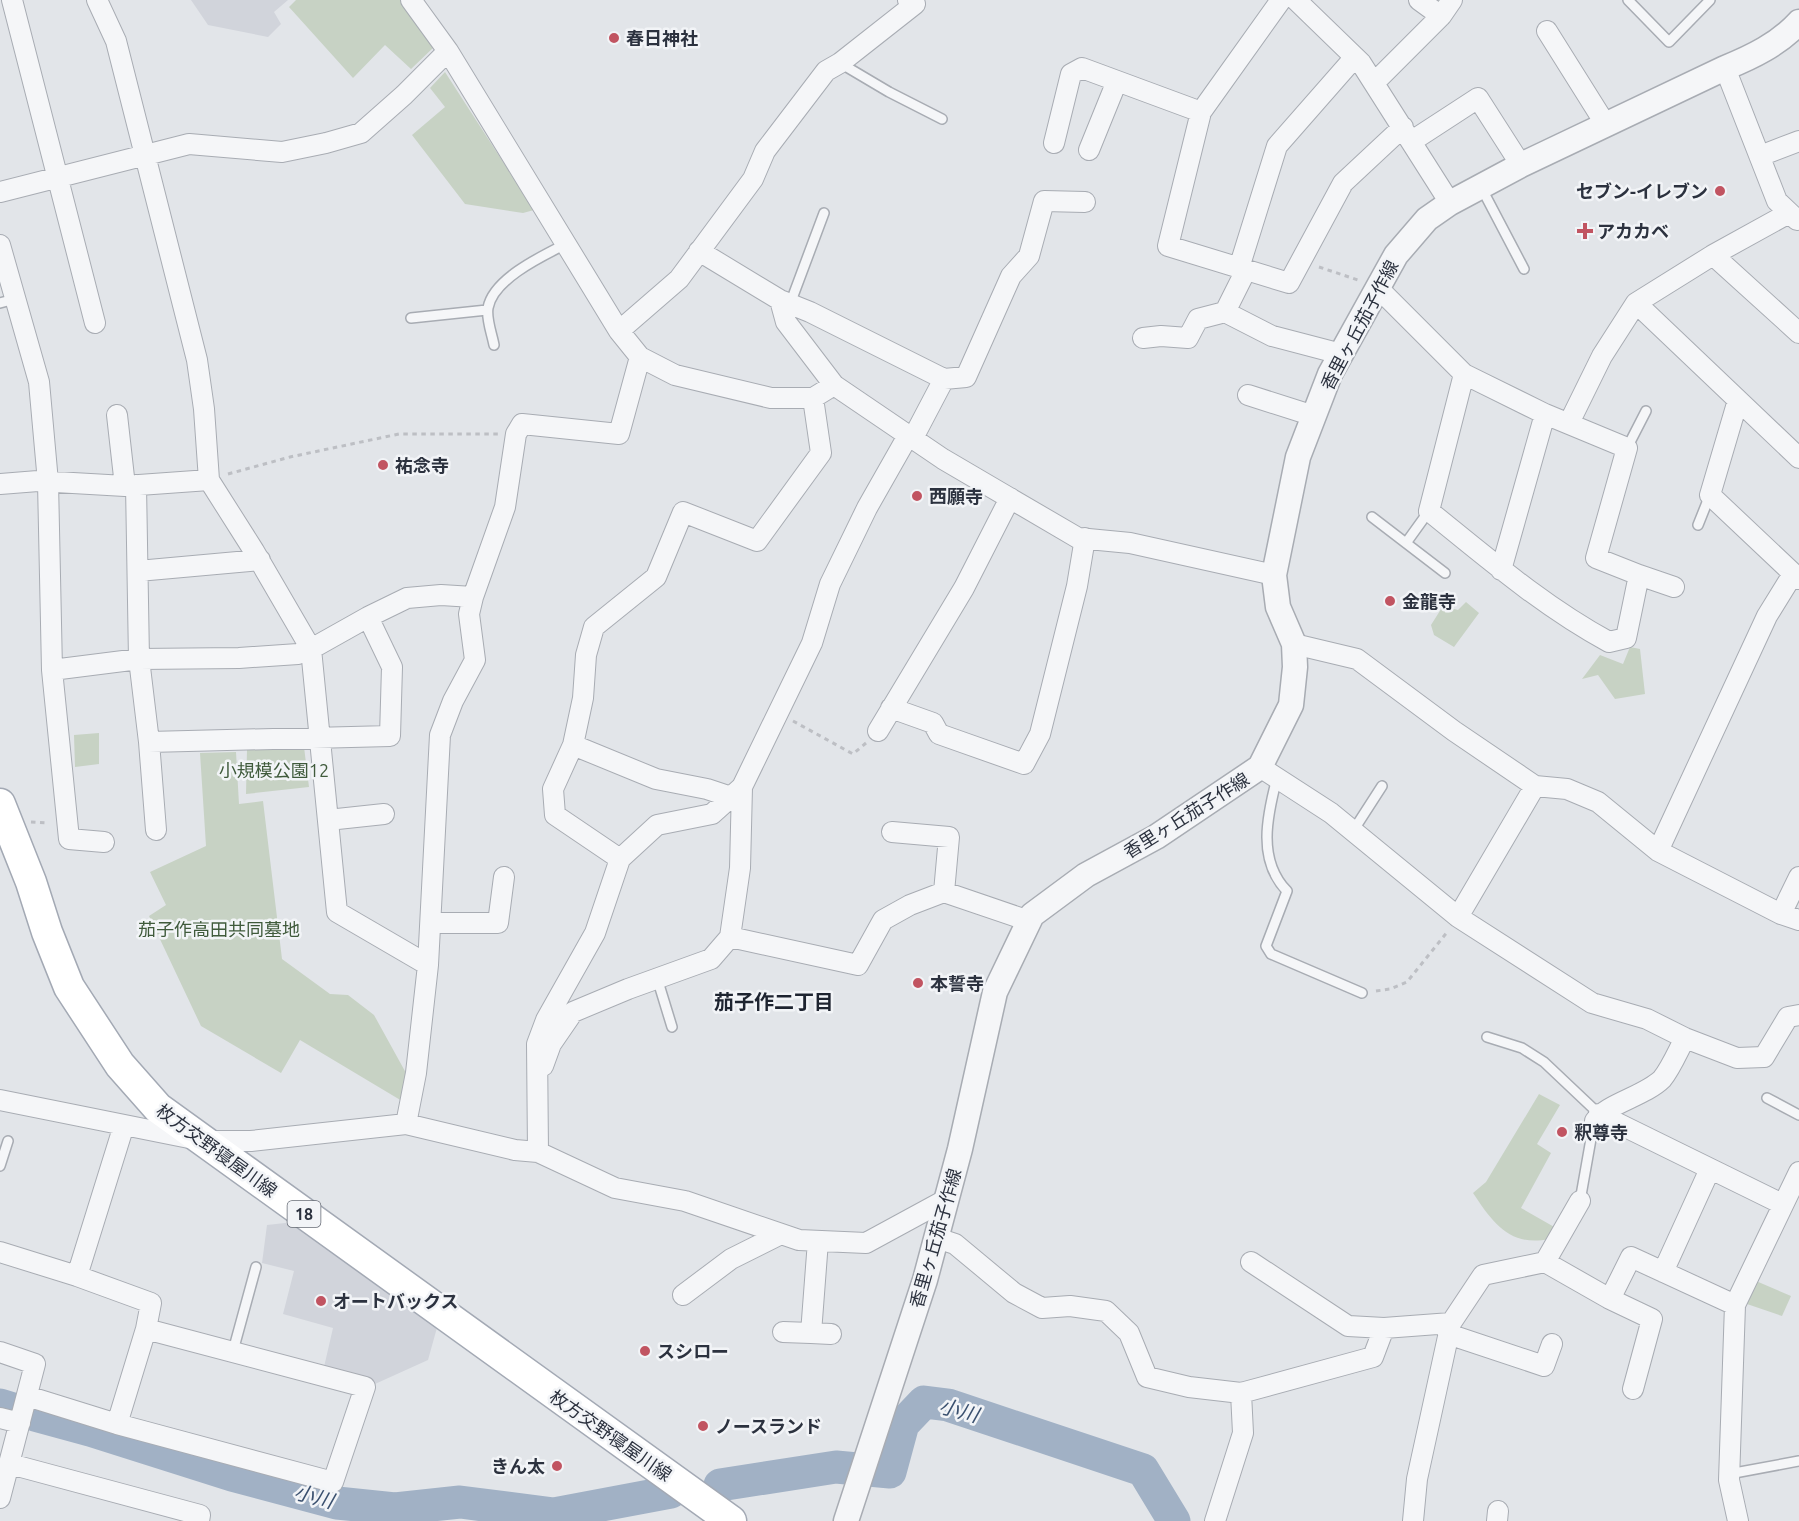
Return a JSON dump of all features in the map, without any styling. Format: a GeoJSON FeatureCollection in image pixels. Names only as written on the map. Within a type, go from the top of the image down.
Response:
{"type":"FeatureCollection","features":[{"type":"Feature","properties":{"kind":"main road","name":"枚方交野寝屋川線"},"geometry":{"type":"LineString","coordinates":[[3,812],[69,987],[120,1065],[158,1108],[731,1521]]}},
{"type":"Feature","properties":{"kind":"street"},"geometry":{"type":"LineString","coordinates":[[12,0],[95,323]]}},
{"type":"Feature","properties":{"kind":"street"},"geometry":{"type":"LineString","coordinates":[[97,0],[116,41],[196,360],[204,409],[209,480],[260,560],[311,649],[337,912],[428,965]]}},
{"type":"Feature","properties":{"kind":"street"},"geometry":{"type":"LineString","coordinates":[[411,0],[448,51],[620,331],[640,357],[675,375],[771,398],[813,398],[834,385]]}},
{"type":"Feature","properties":{"kind":"street"},"geometry":{"type":"LineString","coordinates":[[1281,0],[1201,112],[1168,246],[1289,283],[1343,183],[1408,134],[1478,98],[1521,165]]}},
{"type":"Feature","properties":{"kind":"street"},"geometry":{"type":"LineString","coordinates":[[1296,0],[1355,57],[1408,134],[1450,203]]}},
{"type":"Feature","properties":{"kind":"street"},"geometry":{"type":"LineString","coordinates":[[1419,0],[1440,16]]}},
{"type":"Feature","properties":{"kind":"street"},"geometry":{"type":"LineString","coordinates":[[1374,83],[1440,16],[1452,0]]}},
{"type":"Feature","properties":{"kind":"street"},"geometry":{"type":"LineString","coordinates":[[620,331],[679,279],[753,179],[765,151],[826,71],[840,63],[914,1]]}},
{"type":"Feature","properties":{"kind":"street","name":"香里ヶ丘茄子作線"},"geometry":{"type":"LineString","coordinates":[[846,1521],[937,1238],[995,992],[1032,915],[1086,875],[1269,773],[1291,705],[1295,667],[1294,644],[1278,607],[1274,575],[1298,457],[1330,374],[1396,255],[1427,219],[1450,203],[1521,165],[1754,56],[1797,29]]}},
{"type":"Feature","properties":{"kind":"street"},"geometry":{"type":"LineString","coordinates":[[1547,31],[1606,125]]}},
{"type":"Feature","properties":{"kind":"street"},"geometry":{"type":"LineString","coordinates":[[0,192],[189,144],[282,152],[361,133],[404,96],[448,51]]}},
{"type":"Feature","properties":{"kind":"street"},"geometry":{"type":"LineString","coordinates":[[1226,312],[1243,269],[1277,146],[1355,57]]}},
{"type":"Feature","properties":{"kind":"street"},"geometry":{"type":"LineString","coordinates":[[1054,143],[1071,74],[1082,68],[1201,112]]}},
{"type":"Feature","properties":{"kind":"street"},"geometry":{"type":"LineString","coordinates":[[1569,423],[1602,356],[1636,303],[1713,255],[1794,218],[1777,201],[1725,68]]}},
{"type":"Feature","properties":{"kind":"street"},"geometry":{"type":"LineString","coordinates":[[1089,150],[1117,81]]}},
{"type":"Feature","properties":{"kind":"street"},"geometry":{"type":"LineString","coordinates":[[1760,156],[1799,141]]}},
{"type":"Feature","properties":{"kind":"street"},"geometry":{"type":"LineString","coordinates":[[699,251],[785,302],[810,312],[944,379],[966,377],[1011,276],[1029,256],[1044,201],[1085,202]]}},
{"type":"Feature","properties":{"kind":"street"},"geometry":{"type":"LineString","coordinates":[[0,245],[8,301],[39,382],[48,482],[52,670],[69,839],[104,842]]}},
{"type":"Feature","properties":{"kind":"street"},"geometry":{"type":"LineString","coordinates":[[1713,255],[1799,333]]}},
{"type":"Feature","properties":{"kind":"street"},"geometry":{"type":"LineString","coordinates":[[1377,287],[1464,374],[1545,414],[1627,448],[1596,558],[1674,587]]}},
{"type":"Feature","properties":{"kind":"street"},"geometry":{"type":"LineString","coordinates":[[785,302],[786,322],[834,385],[943,459],[1078,538],[1130,543],[1274,575]]}},
{"type":"Feature","properties":{"kind":"street"},"geometry":{"type":"LineString","coordinates":[[1636,303],[1799,458]]}},
{"type":"Feature","properties":{"kind":"street"},"geometry":{"type":"LineString","coordinates":[[1143,338],[1161,336],[1188,338],[1198,319],[1226,312],[1272,336],[1341,354]]}},
{"type":"Feature","properties":{"kind":"street"},"geometry":{"type":"LineString","coordinates":[[406,1124],[416,1073],[428,965],[440,735],[453,701],[475,660],[469,614],[505,507],[516,434],[522,424],[619,434],[640,357]]}},
{"type":"Feature","properties":{"kind":"street"},"geometry":{"type":"LineString","coordinates":[[1464,374],[1429,511],[1501,570],[1587,630],[1609,642],[1626,638],[1639,575]]}},
{"type":"Feature","properties":{"kind":"street"},"geometry":{"type":"LineString","coordinates":[[538,1152],[537,1044],[546,1020],[595,933],[620,859],[657,825],[712,814],[737,792],[812,643],[830,584],[867,508],[944,379]]}},
{"type":"Feature","properties":{"kind":"street"},"geometry":{"type":"LineString","coordinates":[[1248,395],[1314,416]]}},
{"type":"Feature","properties":{"kind":"street"},"geometry":{"type":"LineString","coordinates":[[620,859],[555,815],[553,789],[573,745],[583,698],[586,655],[594,627],[656,577],[684,512],[757,541],[821,453],[813,398]]}},
{"type":"Feature","properties":{"kind":"street"},"geometry":{"type":"LineString","coordinates":[[1658,851],[1767,616],[1796,576],[1710,495],[1737,400]]}},
{"type":"Feature","properties":{"kind":"street"},"geometry":{"type":"LineString","coordinates":[[1501,570],[1545,414]]}},
{"type":"Feature","properties":{"kind":"street"},"geometry":{"type":"LineString","coordinates":[[117,416],[131,486],[138,571],[139,659],[156,830]]}},
{"type":"Feature","properties":{"kind":"street"},"geometry":{"type":"LineString","coordinates":[[0,484],[48,482],[131,486],[209,480]]}},
{"type":"Feature","properties":{"kind":"street"},"geometry":{"type":"LineString","coordinates":[[878,731],[964,588],[1010,498]]}},
{"type":"Feature","properties":{"kind":"street"},"geometry":{"type":"LineString","coordinates":[[891,708],[933,723],[939,734],[1024,764],[1040,734],[1077,586],[1085,538]]}},
{"type":"Feature","properties":{"kind":"street"},"geometry":{"type":"LineString","coordinates":[[138,571],[260,560]]}},
{"type":"Feature","properties":{"kind":"street"},"geometry":{"type":"LineString","coordinates":[[52,670],[139,659],[239,658],[298,654],[407,598],[441,595],[473,597]]}},
{"type":"Feature","properties":{"kind":"street"},"geometry":{"type":"LineString","coordinates":[[149,742],[390,736],[392,667],[368,617]]}},
{"type":"Feature","properties":{"kind":"street"},"geometry":{"type":"LineString","coordinates":[[1294,644],[1358,659],[1454,731],[1535,786],[1567,789],[1598,802],[1658,851],[1790,917],[1799,877]]}},
{"type":"Feature","properties":{"kind":"street"},"geometry":{"type":"LineString","coordinates":[[573,745],[656,779],[737,792]]}},
{"type":"Feature","properties":{"kind":"street"},"geometry":{"type":"LineString","coordinates":[[1269,773],[1331,813],[1458,917],[1592,1003],[1647,1019],[1685,1038],[1737,1058],[1764,1057],[1788,1017],[1799,1015]]}},
{"type":"Feature","properties":{"kind":"street"},"geometry":{"type":"LineString","coordinates":[[1458,917],[1535,786]]}},
{"type":"Feature","properties":{"kind":"street"},"geometry":{"type":"LineString","coordinates":[[538,1079],[550,1044],[573,1012],[711,959],[730,937],[740,868],[737,792]]}},
{"type":"Feature","properties":{"kind":"street"},"geometry":{"type":"LineString","coordinates":[[328,820],[384,814]]}},
{"type":"Feature","properties":{"kind":"street"},"geometry":{"type":"LineString","coordinates":[[892,832],[950,837],[944,892]]}},
{"type":"Feature","properties":{"kind":"street"},"geometry":{"type":"LineString","coordinates":[[431,923],[498,923],[504,877]]}},
{"type":"Feature","properties":{"kind":"street"},"geometry":{"type":"LineString","coordinates":[[730,937],[858,966],[884,920],[910,905],[944,892],[1029,921]]}},
{"type":"Feature","properties":{"kind":"street"},"geometry":{"type":"LineString","coordinates":[[1597,1118],[1634,1098],[1662,1079],[1685,1038]]}},
{"type":"Feature","properties":{"kind":"street"},"geometry":{"type":"LineString","coordinates":[[0,1100],[204,1141],[251,1141],[406,1124],[515,1150],[538,1152],[615,1188],[685,1201],[799,1240],[866,1243],[947,1199]]}},
{"type":"Feature","properties":{"kind":"street"},"geometry":{"type":"LineString","coordinates":[[1597,1118],[1782,1204]]}},
{"type":"Feature","properties":{"kind":"street"},"geometry":{"type":"LineString","coordinates":[[77,1276],[124,1125]]}},
{"type":"Feature","properties":{"kind":"street"},"geometry":{"type":"LineString","coordinates":[[1663,1272],[1710,1169]]}},
{"type":"Feature","properties":{"kind":"street"},"geometry":{"type":"LineString","coordinates":[[1738,1521],[1730,1474],[1735,1305],[1799,1172]]}},
{"type":"Feature","properties":{"kind":"street"},"geometry":{"type":"LineString","coordinates":[[1545,1262],[1580,1201]]}},
{"type":"Feature","properties":{"kind":"street"},"geometry":{"type":"LineString","coordinates":[[684,1295],[731,1259],[782,1234]]}},
{"type":"Feature","properties":{"kind":"street"},"geometry":{"type":"LineString","coordinates":[[937,1238],[955,1244],[1014,1293],[1042,1308],[1070,1306],[1106,1311],[1129,1333],[1147,1377],[1189,1387],[1241,1393],[1373,1357],[1384,1328]]}},
{"type":"Feature","properties":{"kind":"street"},"geometry":{"type":"LineString","coordinates":[[811,1333],[818,1241]]}},
{"type":"Feature","properties":{"kind":"street"},"geometry":{"type":"LineString","coordinates":[[0,1252],[77,1276],[151,1303],[146,1329],[117,1425]]}},
{"type":"Feature","properties":{"kind":"street"},"geometry":{"type":"LineString","coordinates":[[1610,1299],[1631,1257],[1735,1305]]}},
{"type":"Feature","properties":{"kind":"street"},"geometry":{"type":"LineString","coordinates":[[1251,1262],[1348,1326],[1450,1328],[1544,1366],[1552,1344]]}},
{"type":"Feature","properties":{"kind":"street"},"geometry":{"type":"LineString","coordinates":[[1413,1521],[1417,1479],[1450,1328],[1483,1275],[1545,1262],[1610,1299],[1652,1319],[1633,1389]]}},
{"type":"Feature","properties":{"kind":"street"},"geometry":{"type":"LineString","coordinates":[[27,1396],[117,1425],[333,1482],[365,1386],[146,1329]]}},
{"type":"Feature","properties":{"kind":"street"},"geometry":{"type":"LineString","coordinates":[[783,1332],[831,1334]]}},
{"type":"Feature","properties":{"kind":"street"},"geometry":{"type":"LineString","coordinates":[[0,1352],[35,1364],[0,1498]]}},
{"type":"Feature","properties":{"kind":"street"},"geometry":{"type":"LineString","coordinates":[[1215,1521],[1243,1433],[1241,1393]]}},
{"type":"Feature","properties":{"kind":"street"},"geometry":{"type":"LineString","coordinates":[[0,1418],[20,1424]]}},
{"type":"Feature","properties":{"kind":"street"},"geometry":{"type":"LineString","coordinates":[[10,1464],[200,1515],[199,1521]]}},
{"type":"Feature","properties":{"kind":"lane"},"geometry":{"type":"LineString","coordinates":[[1628,0],[1669,42],[1710,0]]}},
{"type":"Feature","properties":{"kind":"lane"},"geometry":{"type":"LineString","coordinates":[[840,63],[889,93],[942,119]]}},
{"type":"Feature","properties":{"kind":"lane"},"geometry":{"type":"LineString","coordinates":[[1481,187],[1524,269]]}},
{"type":"Feature","properties":{"kind":"lane"},"geometry":{"type":"LineString","coordinates":[[785,302],[824,213]]}},
{"type":"Feature","properties":{"kind":"lane"},"geometry":{"type":"LineString","coordinates":[[494,345],[488,310],[493,293],[527,263],[567,244]]}},
{"type":"Feature","properties":{"kind":"lane"},"geometry":{"type":"LineString","coordinates":[[411,318],[488,310]]}},
{"type":"Feature","properties":{"kind":"lane"},"geometry":{"type":"LineString","coordinates":[[1627,448],[1646,411]]}},
{"type":"Feature","properties":{"kind":"lane"},"geometry":{"type":"LineString","coordinates":[[1698,525],[1710,495]]}},
{"type":"Feature","properties":{"kind":"lane"},"geometry":{"type":"LineString","coordinates":[[1406,543],[1429,511]]}},
{"type":"Feature","properties":{"kind":"lane"},"geometry":{"type":"LineString","coordinates":[[1372,517],[1444,573]]}},
{"type":"Feature","properties":{"kind":"lane"},"geometry":{"type":"LineString","coordinates":[[1269,773],[1270,805],[1267,847],[1278,882],[1287,891],[1266,946],[1271,954],[1362,993]]}},
{"type":"Feature","properties":{"kind":"lane"},"geometry":{"type":"LineString","coordinates":[[1353,831],[1382,786]]}},
{"type":"Feature","properties":{"kind":"lane"},"geometry":{"type":"LineString","coordinates":[[657,978],[672,1027]]}},
{"type":"Feature","properties":{"kind":"lane"},"geometry":{"type":"LineString","coordinates":[[1487,1037],[1522,1048],[1544,1062],[1597,1118],[1580,1201]]}},
{"type":"Feature","properties":{"kind":"lane"},"geometry":{"type":"LineString","coordinates":[[1767,1098],[1799,1114]]}},
{"type":"Feature","properties":{"kind":"lane"},"geometry":{"type":"LineString","coordinates":[[0,1166],[8,1141]]}},
{"type":"Feature","properties":{"kind":"lane"},"geometry":{"type":"LineString","coordinates":[[233,1351],[256,1267]]}},
{"type":"Feature","properties":{"kind":"lane"},"geometry":{"type":"LineString","coordinates":[[1730,1474],[1799,1461]]}},
{"type":"Feature","properties":{"kind":"path"},"geometry":{"type":"LineString","coordinates":[[1301,261],[1377,287]]}},
{"type":"Feature","properties":{"kind":"path"},"geometry":{"type":"LineString","coordinates":[[209,480],[290,457],[399,434],[516,434]]}},
{"type":"Feature","properties":{"kind":"path"},"geometry":{"type":"LineString","coordinates":[[778,712],[853,754],[878,731]]}},
{"type":"Feature","properties":{"kind":"path"},"geometry":{"type":"LineString","coordinates":[[3,812],[67,824]]}},
{"type":"Feature","properties":{"kind":"path"},"geometry":{"type":"LineString","coordinates":[[1362,993],[1390,989],[1407,982],[1458,917]]}},
{"type":"Feature","properties":{"kind":"shaded area"},"geometry":{"type":"Polygon","coordinates":[[[191,0],[288,0],[274,12],[281,24],[268,37],[208,25],[191,0]]]}},
{"type":"Feature","properties":{"kind":"shaded area"},"geometry":{"type":"Polygon","coordinates":[[[294,1222],[438,1324],[428,1360],[375,1384],[324,1367],[333,1328],[283,1314],[294,1271],[262,1263],[267,1225],[294,1222]]]}},
{"type":"Feature","properties":{"kind":"green space"},"geometry":{"type":"Polygon","coordinates":[[[296,0],[402,0],[434,47],[411,69],[385,45],[353,78],[289,7],[296,0]]]}},
{"type":"Feature","properties":{"kind":"green space"},"geometry":{"type":"Polygon","coordinates":[[[445,72],[534,210],[523,213],[465,204],[412,135],[445,107],[430,88],[445,72]]]}},
{"type":"Feature","properties":{"kind":"green space"},"geometry":{"type":"Polygon","coordinates":[[[1466,602],[1479,613],[1454,647],[1434,635],[1431,625],[1443,606],[1458,610],[1466,602]]]}},
{"type":"Feature","properties":{"kind":"green space"},"geometry":{"type":"Polygon","coordinates":[[[1630,647],[1640,649],[1645,694],[1615,699],[1598,675],[1582,679],[1600,655],[1623,664],[1630,647]]]}},
{"type":"Feature","properties":{"kind":"green space"},"geometry":{"type":"Polygon","coordinates":[[[99,733],[99,764],[75,767],[74,735],[99,733]]]}},
{"type":"Feature","properties":{"kind":"green space","name":"小規模公園12"},"geometry":{"type":"Polygon","coordinates":[[[304,747],[309,787],[246,794],[247,750],[304,747]]]}},
{"type":"Feature","properties":{"kind":"green space","name":"茄子作高田共同墓地"},"geometry":{"type":"Polygon","coordinates":[[[236,752],[239,804],[263,801],[282,959],[330,994],[348,995],[374,1015],[406,1073],[402,1101],[300,1040],[281,1073],[201,1026],[149,916],[166,905],[150,872],[206,846],[200,753],[236,752]]]}},
{"type":"Feature","properties":{"kind":"green space"},"geometry":{"type":"Polygon","coordinates":[[[1539,1094],[1560,1105],[1537,1144],[1551,1153],[1521,1208],[1556,1228],[1549,1239],[1535,1241],[1513,1236],[1504,1230],[1488,1214],[1473,1193],[1486,1182],[1539,1094]]]}},
{"type":"Feature","properties":{"kind":"green space"},"geometry":{"type":"Polygon","coordinates":[[[1756,1281],[1791,1296],[1782,1316],[1747,1304],[1756,1281]]]}},
{"type":"Feature","properties":{"kind":"waterway","name":"小川"},"geometry":{"type":"LineString","coordinates":[[720,1485],[836,1467],[890,1472],[903,1424],[924,1402],[948,1405],[1143,1470],[1174,1521]]}},
{"type":"Feature","properties":{"kind":"waterway","name":"小川"},"geometry":{"type":"LineString","coordinates":[[0,1405],[13,1409]]}},
{"type":"Feature","properties":{"kind":"waterway","name":"小川"},"geometry":{"type":"LineString","coordinates":[[35,1415],[232,1475],[337,1503],[395,1509],[460,1502],[554,1514],[671,1492]]}},
{"type":"Feature","properties":{"kind":"place","name":"春日神社"},"geometry":{"type":"Point","coordinates":[614,38]}},
{"type":"Feature","properties":{"kind":"place","name":"セブン-イレブン"},"geometry":{"type":"Point","coordinates":[1720,191]}},
{"type":"Feature","properties":{"kind":"place","name":"アカカベ"},"geometry":{"type":"Point","coordinates":[1585,231]}},
{"type":"Feature","properties":{"kind":"place","name":"祐念寺"},"geometry":{"type":"Point","coordinates":[383,465]}},
{"type":"Feature","properties":{"kind":"place","name":"西願寺"},"geometry":{"type":"Point","coordinates":[917,496]}},
{"type":"Feature","properties":{"kind":"place","name":"金龍寺"},"geometry":{"type":"Point","coordinates":[1390,601]}},
{"type":"Feature","properties":{"kind":"place","name":"本誓寺"},"geometry":{"type":"Point","coordinates":[918,983]}},
{"type":"Feature","properties":{"kind":"place","name":"釈尊寺"},"geometry":{"type":"Point","coordinates":[1562,1132]}},
{"type":"Feature","properties":{"kind":"place","name":"オートバックス"},"geometry":{"type":"Point","coordinates":[321,1301]}},
{"type":"Feature","properties":{"kind":"place","name":"スシロー"},"geometry":{"type":"Point","coordinates":[645,1351]}},
{"type":"Feature","properties":{"kind":"place","name":"ノースランド"},"geometry":{"type":"Point","coordinates":[703,1426]}},
{"type":"Feature","properties":{"kind":"place","name":"きん太"},"geometry":{"type":"Point","coordinates":[557,1466]}},
{"type":"Feature","properties":{"kind":"district","name":"茄子作二丁目"},"geometry":{"type":"Point","coordinates":[774,1001]}}]}
